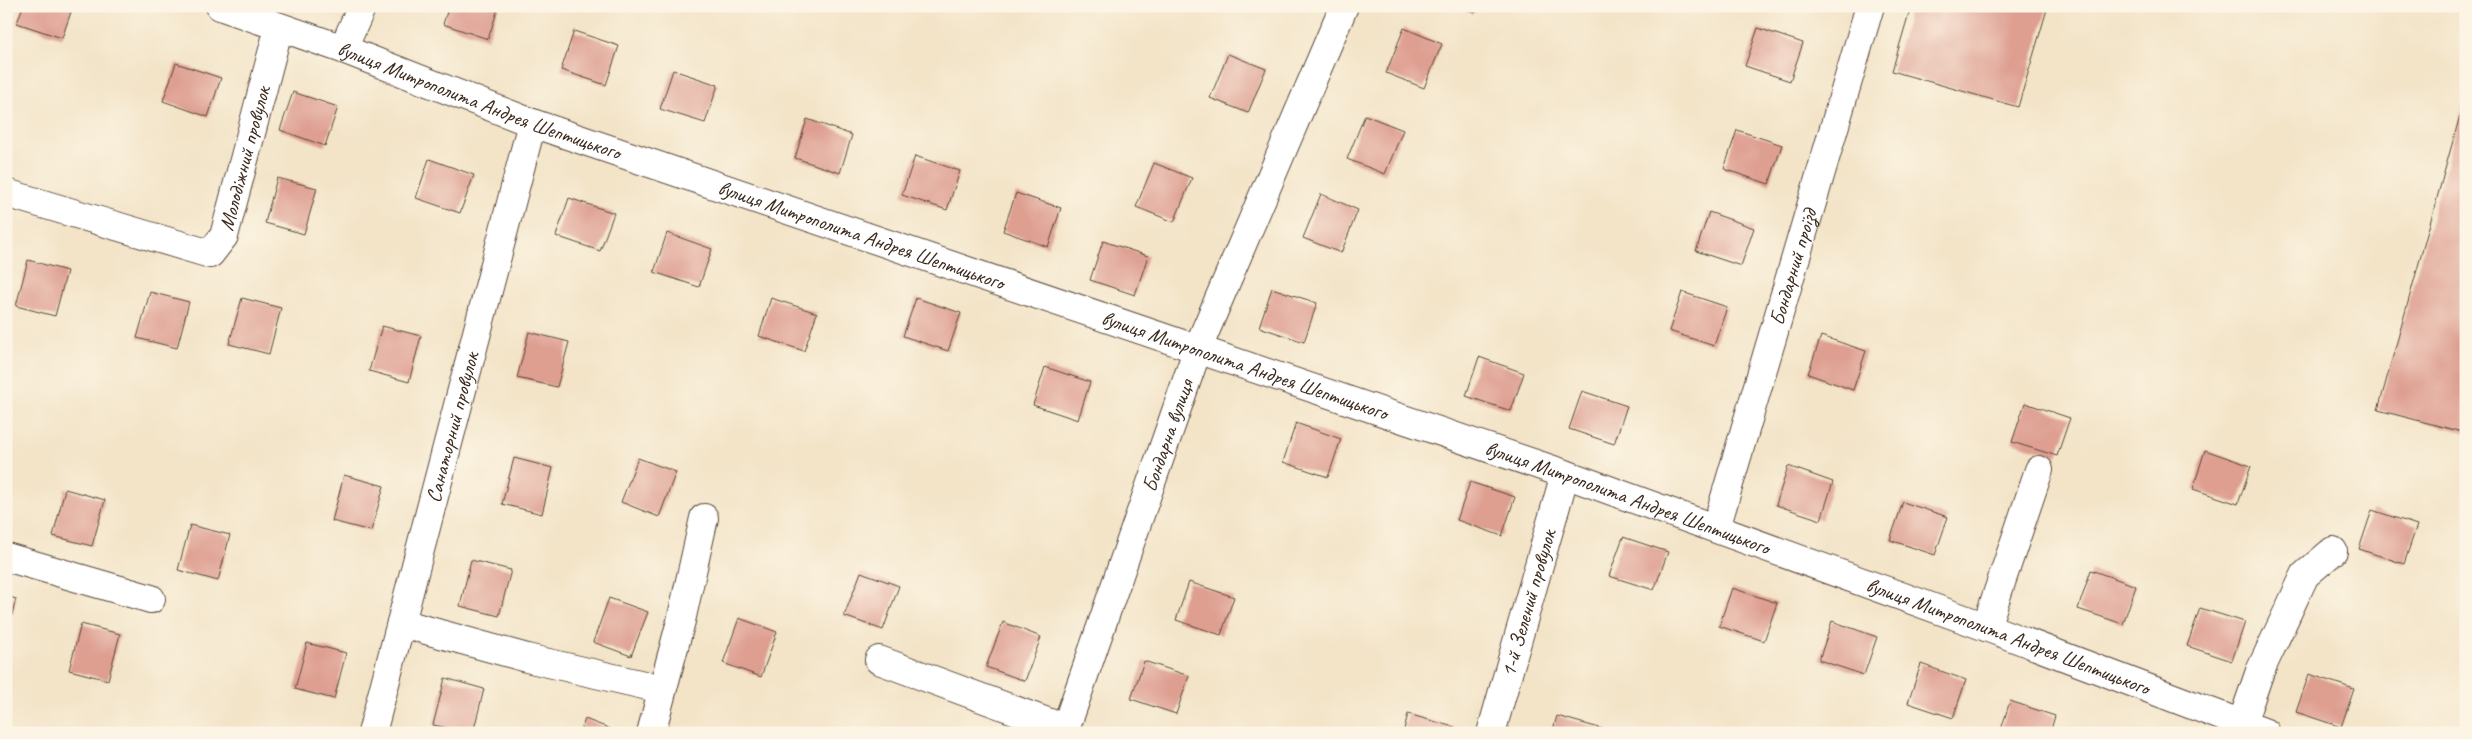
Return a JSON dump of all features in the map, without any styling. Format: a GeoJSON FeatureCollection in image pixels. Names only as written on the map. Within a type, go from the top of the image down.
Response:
{"type":"FeatureCollection","features":[{"type":"Feature","properties":{"kind":"street","name":"вулиця Митрополита Андрея Шептицького"},"geometry":{"type":"LineString","coordinates":[[220,6],[343,49],[532,123],[1565,474],[1986,627],[2254,728]]}},
{"type":"Feature","properties":{"kind":"street"},"geometry":{"type":"LineString","coordinates":[[343,49],[362,6]]}},
{"type":"Feature","properties":{"kind":"street","name":"Бондарна вулиця"},"geometry":{"type":"LineString","coordinates":[[1065,731],[1198,348],[1344,6]]}},
{"type":"Feature","properties":{"kind":"street","name":"Бондарний проїзд"},"geometry":{"type":"LineString","coordinates":[[1716,528],[1870,6]]}},
{"type":"Feature","properties":{"kind":"street","name":"Молодіжний провулок"},"geometry":{"type":"LineString","coordinates":[[6,193],[210,254],[224,236],[279,27]]}},
{"type":"Feature","properties":{"kind":"street","name":"Санаторний провулок"},"geometry":{"type":"LineString","coordinates":[[372,733],[532,123]]}},
{"type":"Feature","properties":{"kind":"street"},"geometry":{"type":"LineString","coordinates":[[1986,627],[2039,470]]}},
{"type":"Feature","properties":{"kind":"street","name":"1-й Зелений провулок"},"geometry":{"type":"LineString","coordinates":[[1491,733],[1565,474]]}},
{"type":"Feature","properties":{"kind":"street"},"geometry":{"type":"LineString","coordinates":[[651,733],[661,688],[681,621],[704,518]]}},
{"type":"Feature","properties":{"kind":"street"},"geometry":{"type":"LineString","coordinates":[[2254,728],[2260,671],[2305,574],[2333,552]]}},
{"type":"Feature","properties":{"kind":"street"},"geometry":{"type":"LineString","coordinates":[[6,558],[151,599]]}},
{"type":"Feature","properties":{"kind":"street"},"geometry":{"type":"LineString","coordinates":[[401,623],[527,658],[661,688]]}},
{"type":"Feature","properties":{"kind":"street"},"geometry":{"type":"LineString","coordinates":[[879,660],[1065,731]]}},
{"type":"Feature","properties":{"kind":"building"},"geometry":{"type":"Polygon","coordinates":[[[23,6],[73,6],[62,38],[17,23],[23,6]]]}},
{"type":"Feature","properties":{"kind":"building"},"geometry":{"type":"Polygon","coordinates":[[[449,6],[499,6],[488,39],[443,24],[449,6]]]}},
{"type":"Feature","properties":{"kind":"building"},"geometry":{"type":"Polygon","coordinates":[[[1457,6],[1478,6],[1475,13],[1457,6]]]}},
{"type":"Feature","properties":{"kind":"building"},"geometry":{"type":"Polygon","coordinates":[[[1911,6],[2048,6],[2018,107],[1892,71],[1911,6]]]}},
{"type":"Feature","properties":{"kind":"building"},"geometry":{"type":"Polygon","coordinates":[[[1404,28],[1442,44],[1424,88],[1386,73],[1404,28]]]}},
{"type":"Feature","properties":{"kind":"building"},"geometry":{"type":"Polygon","coordinates":[[[1758,28],[1803,43],[1790,81],[1745,66],[1758,28]]]}},
{"type":"Feature","properties":{"kind":"building"},"geometry":{"type":"Polygon","coordinates":[[[574,31],[619,46],[606,85],[561,70],[574,31]]]}},
{"type":"Feature","properties":{"kind":"building"},"geometry":{"type":"Polygon","coordinates":[[[1228,54],[1266,69],[1248,113],[1210,98],[1228,54]]]}},
{"type":"Feature","properties":{"kind":"building"},"geometry":{"type":"Polygon","coordinates":[[[176,63],[221,78],[208,117],[163,101],[176,63]]]}},
{"type":"Feature","properties":{"kind":"building"},"geometry":{"type":"Polygon","coordinates":[[[673,70],[718,85],[705,123],[660,109],[673,70]]]}},
{"type":"Feature","properties":{"kind":"building"},"geometry":{"type":"Polygon","coordinates":[[[293,92],[338,107],[325,146],[280,130],[293,92]]]}},
{"type":"Feature","properties":{"kind":"building"},"geometry":{"type":"Polygon","coordinates":[[[2466,94],[2466,433],[2378,410],[2466,94]]]}},
{"type":"Feature","properties":{"kind":"building"},"geometry":{"type":"Polygon","coordinates":[[[1365,115],[1403,130],[1385,174],[1347,159],[1365,115]]]}},
{"type":"Feature","properties":{"kind":"building"},"geometry":{"type":"Polygon","coordinates":[[[807,119],[852,135],[840,173],[795,158],[807,119]]]}},
{"type":"Feature","properties":{"kind":"building"},"geometry":{"type":"Polygon","coordinates":[[[1737,130],[1782,145],[1769,184],[1724,169],[1737,130]]]}},
{"type":"Feature","properties":{"kind":"building"},"geometry":{"type":"Polygon","coordinates":[[[915,156],[960,171],[947,210],[902,195],[915,156]]]}},
{"type":"Feature","properties":{"kind":"building"},"geometry":{"type":"Polygon","coordinates":[[[429,159],[474,175],[460,213],[416,198],[429,159]]]}},
{"type":"Feature","properties":{"kind":"building"},"geometry":{"type":"Polygon","coordinates":[[[1154,163],[1192,178],[1174,222],[1136,207],[1154,163]]]}},
{"type":"Feature","properties":{"kind":"building"},"geometry":{"type":"Polygon","coordinates":[[[277,178],[317,188],[304,234],[265,223],[277,178]]]}},
{"type":"Feature","properties":{"kind":"building"},"geometry":{"type":"Polygon","coordinates":[[[1016,193],[1061,208],[1048,247],[1003,231],[1016,193]]]}},
{"type":"Feature","properties":{"kind":"building"},"geometry":{"type":"Polygon","coordinates":[[[1321,194],[1358,210],[1341,253],[1303,238],[1321,194]]]}},
{"type":"Feature","properties":{"kind":"building"},"geometry":{"type":"Polygon","coordinates":[[[569,198],[614,213],[600,251],[556,236],[569,198]]]}},
{"type":"Feature","properties":{"kind":"building"},"geometry":{"type":"Polygon","coordinates":[[[1709,212],[1754,228],[1741,266],[1696,251],[1709,212]]]}},
{"type":"Feature","properties":{"kind":"building"},"geometry":{"type":"Polygon","coordinates":[[[667,233],[712,249],[699,287],[654,272],[667,233]]]}},
{"type":"Feature","properties":{"kind":"building"},"geometry":{"type":"Polygon","coordinates":[[[1103,241],[1148,256],[1135,295],[1090,280],[1103,241]]]}},
{"type":"Feature","properties":{"kind":"building"},"geometry":{"type":"Polygon","coordinates":[[[28,260],[67,271],[55,316],[16,306],[28,260]]]}},
{"type":"Feature","properties":{"kind":"building"},"geometry":{"type":"Polygon","coordinates":[[[1272,288],[1317,303],[1304,342],[1259,327],[1272,288]]]}},
{"type":"Feature","properties":{"kind":"building"},"geometry":{"type":"Polygon","coordinates":[[[150,292],[189,302],[177,348],[137,338],[150,292]]]}},
{"type":"Feature","properties":{"kind":"building"},"geometry":{"type":"Polygon","coordinates":[[[1682,292],[1727,307],[1714,346],[1669,331],[1682,292]]]}},
{"type":"Feature","properties":{"kind":"building"},"geometry":{"type":"Polygon","coordinates":[[[242,298],[281,308],[269,354],[229,344],[242,298]]]}},
{"type":"Feature","properties":{"kind":"building"},"geometry":{"type":"Polygon","coordinates":[[[771,298],[817,313],[804,351],[759,336],[771,298]]]}},
{"type":"Feature","properties":{"kind":"building"},"geometry":{"type":"Polygon","coordinates":[[[916,298],[961,313],[948,351],[903,336],[916,298]]]}},
{"type":"Feature","properties":{"kind":"building"},"geometry":{"type":"Polygon","coordinates":[[[382,326],[421,336],[409,382],[369,371],[382,326]]]}},
{"type":"Feature","properties":{"kind":"building"},"geometry":{"type":"Polygon","coordinates":[[[529,332],[569,342],[557,387],[517,378],[529,332]]]}},
{"type":"Feature","properties":{"kind":"building"},"geometry":{"type":"Polygon","coordinates":[[[1821,336],[1866,351],[1853,390],[1808,374],[1821,336]]]}},
{"type":"Feature","properties":{"kind":"building"},"geometry":{"type":"Polygon","coordinates":[[[1479,357],[1524,373],[1511,411],[1466,396],[1479,357]]]}},
{"type":"Feature","properties":{"kind":"building"},"geometry":{"type":"Polygon","coordinates":[[[1045,367],[1090,382],[1078,420],[1033,405],[1045,367]]]}},
{"type":"Feature","properties":{"kind":"building"},"geometry":{"type":"Polygon","coordinates":[[[1582,391],[1627,406],[1614,444],[1569,429],[1582,391]]]}},
{"type":"Feature","properties":{"kind":"building"},"geometry":{"type":"Polygon","coordinates":[[[2025,403],[2070,418],[2057,456],[2012,442],[2025,403]]]}},
{"type":"Feature","properties":{"kind":"building"},"geometry":{"type":"Polygon","coordinates":[[[1296,423],[1341,439],[1328,477],[1283,462],[1296,423]]]}},
{"type":"Feature","properties":{"kind":"building"},"geometry":{"type":"Polygon","coordinates":[[[2205,450],[2251,466],[2238,504],[2193,489],[2205,450]]]}},
{"type":"Feature","properties":{"kind":"building"},"geometry":{"type":"Polygon","coordinates":[[[514,458],[553,468],[542,514],[502,504],[514,458]]]}},
{"type":"Feature","properties":{"kind":"building"},"geometry":{"type":"Polygon","coordinates":[[[638,458],[676,472],[659,517],[621,502],[638,458]]]}},
{"type":"Feature","properties":{"kind":"building"},"geometry":{"type":"Polygon","coordinates":[[[1788,466],[1833,482],[1821,520],[1776,505],[1788,466]]]}},
{"type":"Feature","properties":{"kind":"building"},"geometry":{"type":"Polygon","coordinates":[[[344,475],[384,486],[371,531],[332,521],[344,475]]]}},
{"type":"Feature","properties":{"kind":"building"},"geometry":{"type":"Polygon","coordinates":[[[1470,482],[1515,497],[1502,536],[1457,520],[1470,482]]]}},
{"type":"Feature","properties":{"kind":"building"},"geometry":{"type":"Polygon","coordinates":[[[65,489],[105,500],[92,546],[53,536],[65,489]]]}},
{"type":"Feature","properties":{"kind":"building"},"geometry":{"type":"Polygon","coordinates":[[[1903,502],[1948,517],[1935,555],[1890,540],[1903,502]]]}},
{"type":"Feature","properties":{"kind":"building"},"geometry":{"type":"Polygon","coordinates":[[[2372,510],[2417,525],[2404,564],[2359,549],[2372,510]]]}},
{"type":"Feature","properties":{"kind":"building"},"geometry":{"type":"Polygon","coordinates":[[[190,525],[230,535],[218,581],[178,570],[190,525]]]}},
{"type":"Feature","properties":{"kind":"building"},"geometry":{"type":"Polygon","coordinates":[[[1623,537],[1668,552],[1654,590],[1609,576],[1623,537]]]}},
{"type":"Feature","properties":{"kind":"building"},"geometry":{"type":"Polygon","coordinates":[[[471,560],[511,570],[499,616],[460,606],[471,560]]]}},
{"type":"Feature","properties":{"kind":"building"},"geometry":{"type":"Polygon","coordinates":[[[2091,570],[2136,586],[2123,624],[2078,609],[2091,570]]]}},
{"type":"Feature","properties":{"kind":"building"},"geometry":{"type":"Polygon","coordinates":[[[861,572],[899,586],[883,630],[844,616],[861,572]]]}},
{"type":"Feature","properties":{"kind":"building"},"geometry":{"type":"Polygon","coordinates":[[[1189,582],[1234,597],[1221,635],[1176,620],[1189,582]]]}},
{"type":"Feature","properties":{"kind":"building"},"geometry":{"type":"Polygon","coordinates":[[[1732,588],[1777,603],[1764,641],[1719,626],[1732,588]]]}},
{"type":"Feature","properties":{"kind":"building"},"geometry":{"type":"Polygon","coordinates":[[[6,596],[16,599],[7,633],[6,633],[6,596]]]}},
{"type":"Feature","properties":{"kind":"building"},"geometry":{"type":"Polygon","coordinates":[[[609,598],[648,612],[631,656],[593,642],[609,598]]]}},
{"type":"Feature","properties":{"kind":"building"},"geometry":{"type":"Polygon","coordinates":[[[2200,608],[2245,622],[2232,661],[2187,646],[2200,608]]]}},
{"type":"Feature","properties":{"kind":"building"},"geometry":{"type":"Polygon","coordinates":[[[739,618],[777,632],[761,677],[723,663],[739,618]]]}},
{"type":"Feature","properties":{"kind":"building"},"geometry":{"type":"Polygon","coordinates":[[[1832,621],[1877,637],[1864,675],[1819,660],[1832,621]]]}},
{"type":"Feature","properties":{"kind":"building"},"geometry":{"type":"Polygon","coordinates":[[[1003,622],[1041,637],[1025,681],[986,667],[1003,622]]]}},
{"type":"Feature","properties":{"kind":"building"},"geometry":{"type":"Polygon","coordinates":[[[81,624],[120,634],[108,680],[69,670],[81,624]]]}},
{"type":"Feature","properties":{"kind":"building"},"geometry":{"type":"Polygon","coordinates":[[[307,643],[346,653],[334,699],[295,689],[307,643]]]}},
{"type":"Feature","properties":{"kind":"building"},"geometry":{"type":"Polygon","coordinates":[[[1144,661],[1189,676],[1176,714],[1131,699],[1144,661]]]}},
{"type":"Feature","properties":{"kind":"building"},"geometry":{"type":"Polygon","coordinates":[[[1921,664],[1966,680],[1953,718],[1908,703],[1921,664]]]}},
{"type":"Feature","properties":{"kind":"building"},"geometry":{"type":"Polygon","coordinates":[[[2309,674],[2354,689],[2341,727],[2296,712],[2309,674]]]}},
{"type":"Feature","properties":{"kind":"building"},"geometry":{"type":"Polygon","coordinates":[[[445,678],[484,689],[473,733],[433,725],[445,678]]]}},
{"type":"Feature","properties":{"kind":"building"},"geometry":{"type":"Polygon","coordinates":[[[2010,701],[2055,716],[2050,733],[2000,733],[2010,701]]]}},
{"type":"Feature","properties":{"kind":"building"},"geometry":{"type":"Polygon","coordinates":[[[1408,714],[1454,727],[1453,733],[1403,733],[1408,714]]]}},
{"type":"Feature","properties":{"kind":"building"},"geometry":{"type":"Polygon","coordinates":[[[1557,716],[1603,729],[1602,733],[1552,733],[1557,716]]]}},
{"type":"Feature","properties":{"kind":"building"},"geometry":{"type":"Polygon","coordinates":[[[585,719],[621,733],[580,733],[585,719]]]}}]}
